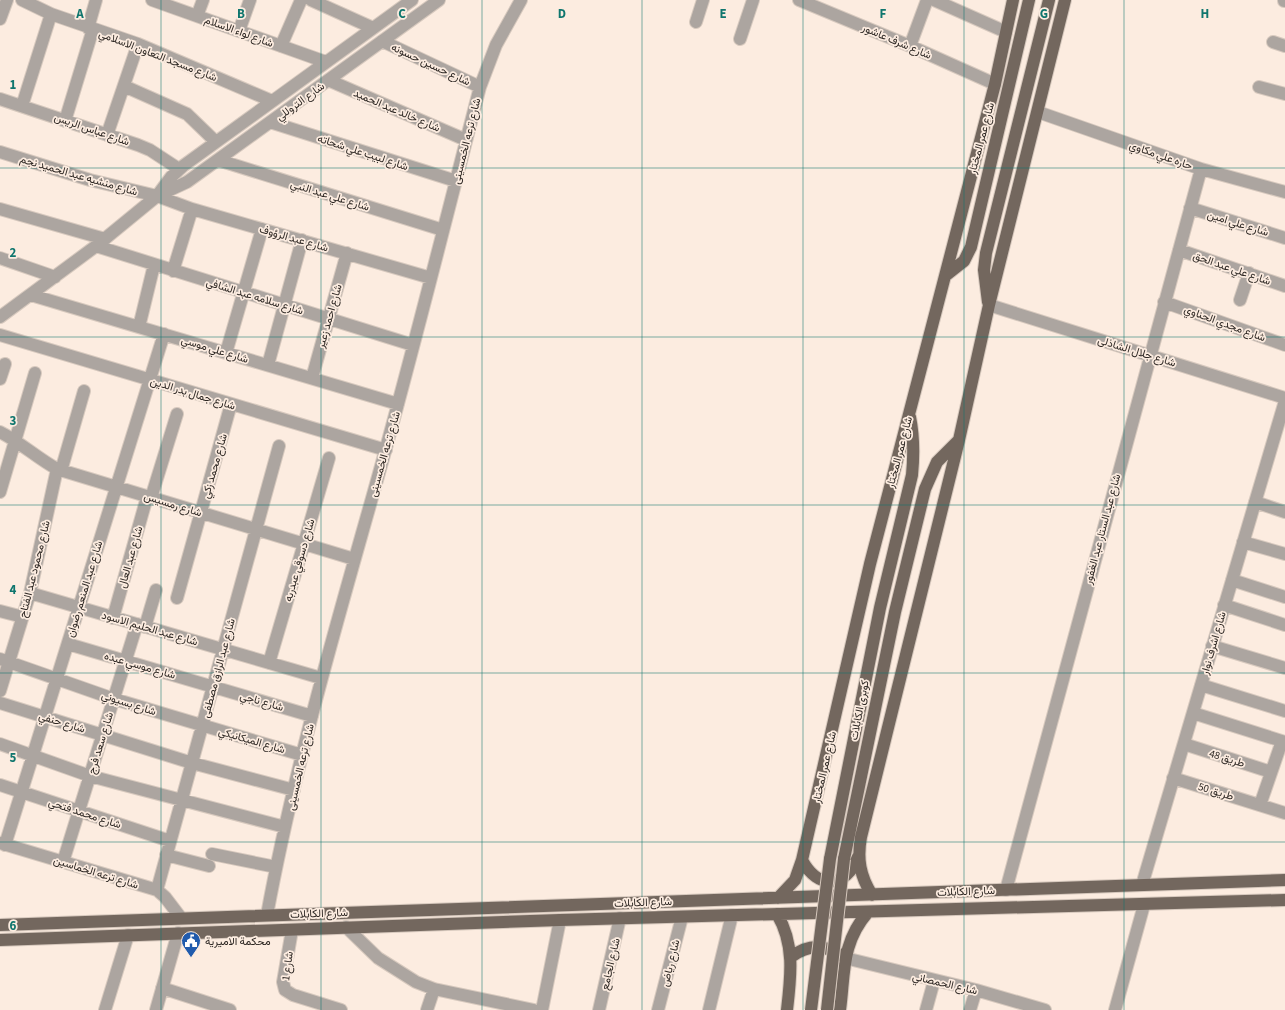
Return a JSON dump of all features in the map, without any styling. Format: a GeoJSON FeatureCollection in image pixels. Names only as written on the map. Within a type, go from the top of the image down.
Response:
{"type":"FeatureCollection","features":[{"type":"Feature","properties":{"kind":"main road","name":"شارع عمر المختار"},"geometry":{"type":"LineString","coordinates":[[778,898],[795,880],[802,860],[870,564],[995,84],[1013,0]]}},
{"type":"Feature","properties":{"kind":"main road"},"geometry":{"type":"LineString","coordinates":[[945,276],[964,261],[971,247],[1029,0]]}},
{"type":"Feature","properties":{"kind":"main road"},"geometry":{"type":"LineString","coordinates":[[989,305],[985,276],[986,252],[1049,0]]}},
{"type":"Feature","properties":{"kind":"main road"},"geometry":{"type":"LineString","coordinates":[[802,860],[808,872],[819,879],[831,882],[844,878],[854,869],[858,857],[861,837],[959,440],[989,305],[1065,0]]}},
{"type":"Feature","properties":{"kind":"main road","name":"كوبرى الكابلات"},"geometry":{"type":"LineString","coordinates":[[811,1010],[830,859],[880,608],[912,476],[914,455],[913,434],[909,413]]}},
{"type":"Feature","properties":{"kind":"main road","name":"كوبرى الكابلات"},"geometry":{"type":"LineString","coordinates":[[827,1010],[844,859],[895,612],[925,489],[937,462],[959,440]]}},
{"type":"Feature","properties":{"kind":"main road"},"geometry":{"type":"LineString","coordinates":[[858,857],[863,877],[872,895]]}},
{"type":"Feature","properties":{"kind":"main road","name":"شارع الكابلات"},"geometry":{"type":"LineString","coordinates":[[0,925],[1285,880]]}},
{"type":"Feature","properties":{"kind":"main road","name":"شارع الكابلات"},"geometry":{"type":"LineString","coordinates":[[0,940],[682,916],[1144,905],[1285,900]]}},
{"type":"Feature","properties":{"kind":"main road"},"geometry":{"type":"LineString","coordinates":[[840,1010],[845,958],[852,934],[868,912]]}},
{"type":"Feature","properties":{"kind":"main road"},"geometry":{"type":"LineString","coordinates":[[777,914],[786,933],[791,956],[787,1010]]}},
{"type":"Feature","properties":{"kind":"main road"},"geometry":{"type":"LineString","coordinates":[[791,956],[803,949],[818,947],[832,950],[845,958]]}},
{"type":"Feature","properties":{"kind":"street"},"geometry":{"type":"LineString","coordinates":[[0,19],[7,0]]}},
{"type":"Feature","properties":{"kind":"street","name":"شارع مسجد التعاون الاسلامي"},"geometry":{"type":"LineString","coordinates":[[22,0],[51,14],[138,44],[272,101]]}},
{"type":"Feature","properties":{"kind":"street"},"geometry":{"type":"LineString","coordinates":[[65,121],[96,0]]}},
{"type":"Feature","properties":{"kind":"street"},"geometry":{"type":"LineString","coordinates":[[197,16],[203,0]]}},
{"type":"Feature","properties":{"kind":"street"},"geometry":{"type":"LineString","coordinates":[[239,31],[250,0]]}},
{"type":"Feature","properties":{"kind":"street"},"geometry":{"type":"LineString","coordinates":[[281,46],[301,0]]}},
{"type":"Feature","properties":{"kind":"street"},"geometry":{"type":"LineString","coordinates":[[311,0],[373,28]]}},
{"type":"Feature","properties":{"kind":"street","name":"شارع التروللي"},"geometry":{"type":"LineString","coordinates":[[158,196],[171,177],[179,169],[411,0]]}},
{"type":"Feature","properties":{"kind":"street","name":"شارع التروللي"},"geometry":{"type":"LineString","coordinates":[[0,316],[31,295],[100,243],[158,196],[187,182],[439,0]]}},
{"type":"Feature","properties":{"kind":"street","name":"شارع ترعه الخمسينى"},"geometry":{"type":"LineString","coordinates":[[267,915],[285,827],[321,678],[386,450],[480,87],[496,46],[520,0]]}},
{"type":"Feature","properties":{"kind":"street"},"geometry":{"type":"LineString","coordinates":[[740,39],[753,0]]}},
{"type":"Feature","properties":{"kind":"street","name":"شارع شرف عاشور"},"geometry":{"type":"LineString","coordinates":[[798,0],[910,46],[995,84]]}},
{"type":"Feature","properties":{"kind":"street"},"geometry":{"type":"LineString","coordinates":[[910,46],[927,0]]}},
{"type":"Feature","properties":{"kind":"street"},"geometry":{"type":"LineString","coordinates":[[934,0],[1006,32]]}},
{"type":"Feature","properties":{"kind":"street","name":"شارع لواء الاسلام"},"geometry":{"type":"LineString","coordinates":[[156,1],[326,62]]}},
{"type":"Feature","properties":{"kind":"street"},"geometry":{"type":"LineString","coordinates":[[696,22],[701,1]]}},
{"type":"Feature","properties":{"kind":"street"},"geometry":{"type":"LineString","coordinates":[[22,106],[51,14]]}},
{"type":"Feature","properties":{"kind":"street","name":"شارع حسين حسونه"},"geometry":{"type":"LineString","coordinates":[[382,41],[480,87]]}},
{"type":"Feature","properties":{"kind":"street"},"geometry":{"type":"LineString","coordinates":[[1273,42],[1285,46]]}},
{"type":"Feature","properties":{"kind":"street"},"geometry":{"type":"LineString","coordinates":[[107,134],[138,44]]}},
{"type":"Feature","properties":{"kind":"street","name":"شارع خالد عبد الحميد"},"geometry":{"type":"LineString","coordinates":[[328,80],[466,140]]}},
{"type":"Feature","properties":{"kind":"street"},"geometry":{"type":"LineString","coordinates":[[124,86],[186,114],[216,142]]}},
{"type":"Feature","properties":{"kind":"street"},"geometry":{"type":"LineString","coordinates":[[1259,87],[1285,94]]}},
{"type":"Feature","properties":{"kind":"street","name":"شارع عباس الريس"},"geometry":{"type":"LineString","coordinates":[[0,99],[107,134],[150,150],[179,169]]}},
{"type":"Feature","properties":{"kind":"street","name":"حاره علي مكاوي"},"geometry":{"type":"LineString","coordinates":[[1038,112],[1201,169],[1285,192]]}},
{"type":"Feature","properties":{"kind":"street","name":"شارع لبيب علي شحاته"},"geometry":{"type":"LineString","coordinates":[[270,122],[456,181]]}},
{"type":"Feature","properties":{"kind":"street","name":"شارع منشيه عبد الحميد نجم"},"geometry":{"type":"LineString","coordinates":[[0,152],[90,180],[158,196]]}},
{"type":"Feature","properties":{"kind":"street","name":"شارع علي عبد النبي"},"geometry":{"type":"LineString","coordinates":[[218,160],[443,230]]}},
{"type":"Feature","properties":{"kind":"street","name":"شارع عبد الستار عبد الغفور"},"geometry":{"type":"LineString","coordinates":[[1006,890],[1201,169]]}},
{"type":"Feature","properties":{"kind":"street","name":"شارع عبد الرؤوف"},"geometry":{"type":"LineString","coordinates":[[158,196],[192,209],[431,278]]}},
{"type":"Feature","properties":{"kind":"street","name":"شارع علي امين"},"geometry":{"type":"LineString","coordinates":[[1190,208],[1285,238]]}},
{"type":"Feature","properties":{"kind":"street","name":"شارع سلامه عبد الشافي"},"geometry":{"type":"LineString","coordinates":[[0,209],[100,243],[154,265],[413,345]]}},
{"type":"Feature","properties":{"kind":"street"},"geometry":{"type":"LineString","coordinates":[[173,271],[192,209]]}},
{"type":"Feature","properties":{"kind":"street"},"geometry":{"type":"LineString","coordinates":[[226,353],[262,229]]}},
{"type":"Feature","properties":{"kind":"street"},"geometry":{"type":"LineString","coordinates":[[268,365],[302,240]]}},
{"type":"Feature","properties":{"kind":"street","name":"شارع علي عبد الحق"},"geometry":{"type":"LineString","coordinates":[[1179,250],[1285,286]]}},
{"type":"Feature","properties":{"kind":"street","name":"شارع احمد زعير"},"geometry":{"type":"LineString","coordinates":[[312,378],[347,254]]}},
{"type":"Feature","properties":{"kind":"street"},"geometry":{"type":"LineString","coordinates":[[0,258],[55,277]]}},
{"type":"Feature","properties":{"kind":"street"},"geometry":{"type":"LineString","coordinates":[[139,327],[154,265]]}},
{"type":"Feature","properties":{"kind":"street"},"geometry":{"type":"LineString","coordinates":[[1240,300],[1249,274]]}},
{"type":"Feature","properties":{"kind":"street","name":"شارع علي موسي"},"geometry":{"type":"LineString","coordinates":[[31,295],[398,404]]}},
{"type":"Feature","properties":{"kind":"street","name":"شارع مجدي الحناوي"},"geometry":{"type":"LineString","coordinates":[[1164,302],[1285,345]]}},
{"type":"Feature","properties":{"kind":"street","name":"شارع جلال الشاذلى"},"geometry":{"type":"LineString","coordinates":[[989,305],[1150,354],[1285,399]]}},
{"type":"Feature","properties":{"kind":"street","name":"شارع عبد المنعم رضوان"},"geometry":{"type":"LineString","coordinates":[[2,844],[33,756],[164,334]]}},
{"type":"Feature","properties":{"kind":"street","name":"شارع جمال بدر الدين"},"geometry":{"type":"LineString","coordinates":[[0,336],[386,450]]}},
{"type":"Feature","properties":{"kind":"street"},"geometry":{"type":"LineString","coordinates":[[0,379],[5,364]]}},
{"type":"Feature","properties":{"kind":"street"},"geometry":{"type":"LineString","coordinates":[[0,492],[34,373]]}},
{"type":"Feature","properties":{"kind":"street","name":"شارع محمود عبد الفتاح"},"geometry":{"type":"LineString","coordinates":[[0,691],[4,661],[23,617],[59,470],[84,391]]}},
{"type":"Feature","properties":{"kind":"street","name":"شارع اشرف نوار"},"geometry":{"type":"LineString","coordinates":[[1142,885],[1285,399]]}},
{"type":"Feature","properties":{"kind":"street","name":"شارع محمد زكي"},"geometry":{"type":"LineString","coordinates":[[177,598],[231,404]]}},
{"type":"Feature","properties":{"kind":"street","name":"شارع عبد العال"},"geometry":{"type":"LineString","coordinates":[[114,618],[149,497],[177,414]]}},
{"type":"Feature","properties":{"kind":"street","name":"شارع رمسيس"},"geometry":{"type":"LineString","coordinates":[[0,432],[15,440],[59,470],[354,560]]}},
{"type":"Feature","properties":{"kind":"street","name":"شارع عبد الرازق مصطفى"},"geometry":{"type":"LineString","coordinates":[[157,890],[279,446]]}},
{"type":"Feature","properties":{"kind":"street","name":"شارع دسوقي عبدربه"},"geometry":{"type":"LineString","coordinates":[[269,662],[329,458]]}},
{"type":"Feature","properties":{"kind":"street"},"geometry":{"type":"LineString","coordinates":[[1255,502],[1285,512]]}},
{"type":"Feature","properties":{"kind":"street"},"geometry":{"type":"LineString","coordinates":[[1243,542],[1285,554]]}},
{"type":"Feature","properties":{"kind":"street"},"geometry":{"type":"LineString","coordinates":[[1232,580],[1285,597]]}},
{"type":"Feature","properties":{"kind":"street","name":"شارع سعد فرج"},"geometry":{"type":"LineString","coordinates":[[63,862],[126,661],[156,590]]}},
{"type":"Feature","properties":{"kind":"street","name":"شارع عبد الحليم الاسود"},"geometry":{"type":"LineString","coordinates":[[30,593],[321,678]]}},
{"type":"Feature","properties":{"kind":"street"},"geometry":{"type":"LineString","coordinates":[[1224,606],[1285,625]]}},
{"type":"Feature","properties":{"kind":"street"},"geometry":{"type":"LineString","coordinates":[[0,611],[23,617]]}},
{"type":"Feature","properties":{"kind":"street","name":"شارع موسي عبده"},"geometry":{"type":"LineString","coordinates":[[68,644],[213,686]]}},
{"type":"Feature","properties":{"kind":"street"},"geometry":{"type":"LineString","coordinates":[[1212,646],[1285,668]]}},
{"type":"Feature","properties":{"kind":"street","name":"شارع بسيوني"},"geometry":{"type":"LineString","coordinates":[[4,661],[114,699],[202,726]]}},
{"type":"Feature","properties":{"kind":"street"},"geometry":{"type":"LineString","coordinates":[[1201,685],[1285,711]]}},
{"type":"Feature","properties":{"kind":"street","name":"شارع ناجي"},"geometry":{"type":"LineString","coordinates":[[213,686],[312,716]]}},
{"type":"Feature","properties":{"kind":"street","name":"شارع حنفي"},"geometry":{"type":"LineString","coordinates":[[0,703],[192,763],[294,790]]}},
{"type":"Feature","properties":{"kind":"street"},"geometry":{"type":"LineString","coordinates":[[1193,713],[1283,742],[1260,805]]}},
{"type":"Feature","properties":{"kind":"street","name":"شارع الميكانيكي"},"geometry":{"type":"LineString","coordinates":[[202,726],[302,755]]}},
{"type":"Feature","properties":{"kind":"street"},"geometry":{"type":"LineString","coordinates":[[0,744],[90,776],[285,827]]}},
{"type":"Feature","properties":{"kind":"street","name":"طريق 48"},"geometry":{"type":"LineString","coordinates":[[1184,744],[1271,772]]}},
{"type":"Feature","properties":{"kind":"street","name":"طريق 50"},"geometry":{"type":"LineString","coordinates":[[1173,778],[1285,813]]}},
{"type":"Feature","properties":{"kind":"street","name":"شارع محمد فتحي"},"geometry":{"type":"LineString","coordinates":[[0,785],[170,841]]}},
{"type":"Feature","properties":{"kind":"street","name":"شارع ترعه الخماسين"},"geometry":{"type":"LineString","coordinates":[[2,844],[157,890],[165,897],[181,918]]}},
{"type":"Feature","properties":{"kind":"street"},"geometry":{"type":"LineString","coordinates":[[212,854],[276,867]]}},
{"type":"Feature","properties":{"kind":"street"},"geometry":{"type":"LineString","coordinates":[[166,855],[209,866]]}},
{"type":"Feature","properties":{"kind":"street"},"geometry":{"type":"LineString","coordinates":[[1115,1010],[1144,905]]}},
{"type":"Feature","properties":{"kind":"street"},"geometry":{"type":"LineString","coordinates":[[710,1010],[732,915]]}},
{"type":"Feature","properties":{"kind":"street","name":"شارع رياض"},"geometry":{"type":"LineString","coordinates":[[658,1010],[682,916]]}},
{"type":"Feature","properties":{"kind":"street","name":"شارع الجامع"},"geometry":{"type":"LineString","coordinates":[[599,1010],[620,918]]}},
{"type":"Feature","properties":{"kind":"street"},"geometry":{"type":"LineString","coordinates":[[542,1010],[560,920]]}},
{"type":"Feature","properties":{"kind":"street"},"geometry":{"type":"LineString","coordinates":[[346,927],[384,963],[416,982],[434,989],[532,1010]]}},
{"type":"Feature","properties":{"kind":"street","name":"شارع 1"},"geometry":{"type":"LineString","coordinates":[[292,930],[283,982],[285,990],[293,995],[341,1010]]}},
{"type":"Feature","properties":{"kind":"street"},"geometry":{"type":"LineString","coordinates":[[156,1010],[178,933]]}},
{"type":"Feature","properties":{"kind":"street"},"geometry":{"type":"LineString","coordinates":[[105,1010],[128,935]]}},
{"type":"Feature","properties":{"kind":"street","name":"شارع الحمصاني"},"geometry":{"type":"LineString","coordinates":[[845,958],[934,981],[976,990],[1018,1006],[1045,1010]]}},
{"type":"Feature","properties":{"kind":"street"},"geometry":{"type":"LineString","coordinates":[[926,1010],[934,981]]}},
{"type":"Feature","properties":{"kind":"street"},"geometry":{"type":"LineString","coordinates":[[162,988],[211,1007],[230,1010]]}},
{"type":"Feature","properties":{"kind":"street"},"geometry":{"type":"LineString","coordinates":[[427,1010],[434,989]]}},
{"type":"Feature","properties":{"kind":"street"},"geometry":{"type":"LineString","coordinates":[[970,1010],[976,990]]}},
{"type":"Feature","properties":{"kind":"place","name":"محكمة الاميرية"},"geometry":{"type":"Point","coordinates":[191,958]}}]}
